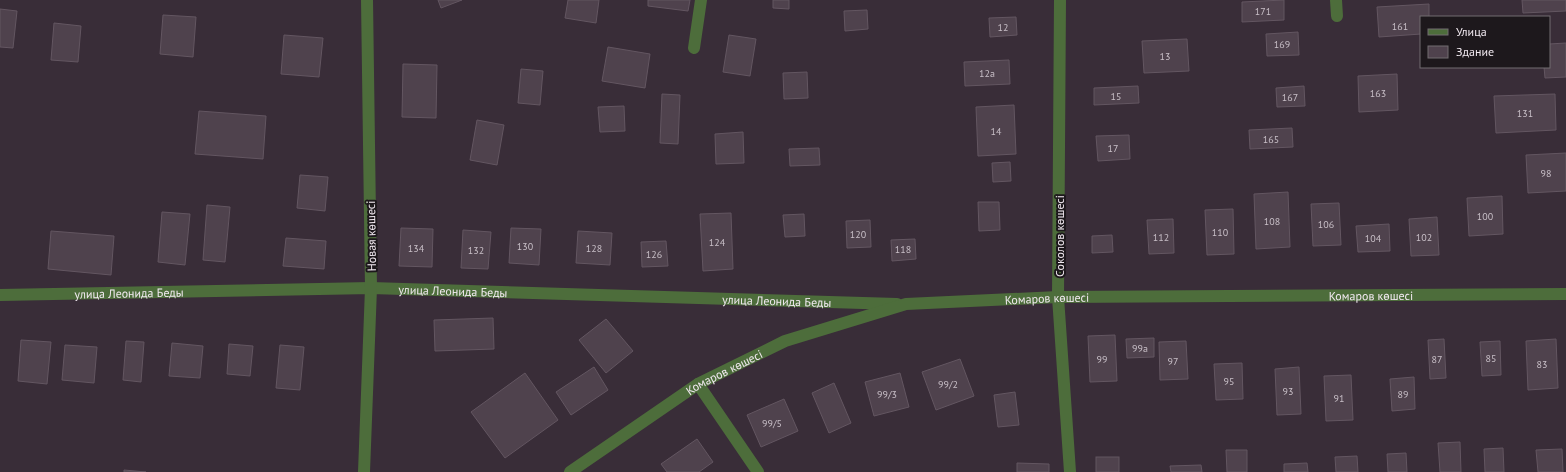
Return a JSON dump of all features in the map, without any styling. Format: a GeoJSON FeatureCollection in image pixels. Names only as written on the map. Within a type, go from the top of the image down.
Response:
{"type":"FeatureCollection","features":[{"type":"Feature","properties":{"kind":"street","name":"Новая көшесі"},"geometry":{"type":"LineString","coordinates":[[364,472],[371,288],[367,0]]}},
{"type":"Feature","properties":{"kind":"street"},"geometry":{"type":"LineString","coordinates":[[694,48],[702,0]]}},
{"type":"Feature","properties":{"kind":"street","name":"Соколов көшесі"},"geometry":{"type":"LineString","coordinates":[[1060,0],[1058,297],[1070,472]]}},
{"type":"Feature","properties":{"kind":"street"},"geometry":{"type":"LineString","coordinates":[[1336,0],[1337,16]]}},
{"type":"Feature","properties":{"kind":"street","name":"улица Леонида Беды"},"geometry":{"type":"LineString","coordinates":[[0,295],[371,288],[906,304]]}},
{"type":"Feature","properties":{"kind":"street","name":"Комаров көшесі"},"geometry":{"type":"LineString","coordinates":[[570,472],[698,384],[785,340],[906,304],[1058,297],[1566,294]]}},
{"type":"Feature","properties":{"kind":"street"},"geometry":{"type":"LineString","coordinates":[[698,384],[758,472]]}},
{"type":"Feature","properties":{"kind":"building"},"geometry":{"type":"Polygon","coordinates":[[[438,0],[462,0],[441,8],[438,0]]]}},
{"type":"Feature","properties":{"kind":"building"},"geometry":{"type":"Polygon","coordinates":[[[568,0],[599,0],[596,23],[565,18],[568,0]]]}},
{"type":"Feature","properties":{"kind":"building"},"geometry":{"type":"Polygon","coordinates":[[[648,0],[690,0],[688,11],[648,6],[648,0]]]}},
{"type":"Feature","properties":{"kind":"building"},"geometry":{"type":"Polygon","coordinates":[[[773,0],[789,0],[789,9],[773,8],[773,0]]]}},
{"type":"Feature","properties":{"kind":"building"},"geometry":{"type":"Polygon","coordinates":[[[1284,0],[1284,20],[1242,22],[1242,2],[1284,0]]]}},
{"type":"Feature","properties":{"kind":"building"},"geometry":{"type":"Polygon","coordinates":[[[1522,0],[1566,0],[1566,11],[1523,13],[1522,0]]]}},
{"type":"Feature","properties":{"kind":"building"},"geometry":{"type":"Polygon","coordinates":[[[1429,4],[1429,16],[1420,16],[1420,34],[1379,37],[1377,7],[1429,4]]]}},
{"type":"Feature","properties":{"kind":"building"},"geometry":{"type":"Polygon","coordinates":[[[0,9],[17,11],[13,48],[0,47],[0,9]]]}},
{"type":"Feature","properties":{"kind":"building"},"geometry":{"type":"Polygon","coordinates":[[[867,10],[868,29],[845,31],[844,11],[867,10]]]}},
{"type":"Feature","properties":{"kind":"building"},"geometry":{"type":"Polygon","coordinates":[[[163,15],[196,17],[193,57],[160,54],[163,15]]]}},
{"type":"Feature","properties":{"kind":"building"},"geometry":{"type":"Polygon","coordinates":[[[1016,17],[1017,35],[990,37],[989,18],[1016,17]]]}},
{"type":"Feature","properties":{"kind":"building"},"geometry":{"type":"Polygon","coordinates":[[[54,23],[81,26],[78,62],[51,60],[54,23]]]}},
{"type":"Feature","properties":{"kind":"building"},"geometry":{"type":"Polygon","coordinates":[[[1298,32],[1299,55],[1267,56],[1266,34],[1298,32]]]}},
{"type":"Feature","properties":{"kind":"building"},"geometry":{"type":"Polygon","coordinates":[[[284,35],[323,38],[319,77],[281,74],[284,35]]]}},
{"type":"Feature","properties":{"kind":"building"},"geometry":{"type":"Polygon","coordinates":[[[729,35],[756,39],[750,76],[723,72],[729,35]]]}},
{"type":"Feature","properties":{"kind":"building"},"geometry":{"type":"Polygon","coordinates":[[[1187,39],[1189,71],[1144,73],[1142,41],[1187,39]]]}},
{"type":"Feature","properties":{"kind":"building"},"geometry":{"type":"Polygon","coordinates":[[[1566,43],[1566,77],[1545,78],[1544,68],[1550,68],[1550,44],[1566,43]]]}},
{"type":"Feature","properties":{"kind":"building"},"geometry":{"type":"Polygon","coordinates":[[[608,47],[650,54],[645,88],[602,81],[608,47]]]}},
{"type":"Feature","properties":{"kind":"building"},"geometry":{"type":"Polygon","coordinates":[[[1009,60],[1010,84],[965,86],[964,62],[1009,60]]]}},
{"type":"Feature","properties":{"kind":"building"},"geometry":{"type":"Polygon","coordinates":[[[403,64],[437,65],[436,118],[402,117],[403,64]]]}},
{"type":"Feature","properties":{"kind":"building"},"geometry":{"type":"Polygon","coordinates":[[[521,69],[543,71],[540,105],[518,103],[521,69]]]}},
{"type":"Feature","properties":{"kind":"building"},"geometry":{"type":"Polygon","coordinates":[[[807,72],[808,98],[784,99],[783,73],[807,72]]]}},
{"type":"Feature","properties":{"kind":"building"},"geometry":{"type":"Polygon","coordinates":[[[1397,74],[1398,110],[1359,112],[1358,76],[1397,74]]]}},
{"type":"Feature","properties":{"kind":"building"},"geometry":{"type":"Polygon","coordinates":[[[1138,86],[1139,103],[1094,105],[1094,88],[1138,86]]]}},
{"type":"Feature","properties":{"kind":"building"},"geometry":{"type":"Polygon","coordinates":[[[1304,86],[1305,106],[1277,107],[1276,88],[1304,86]]]}},
{"type":"Feature","properties":{"kind":"building"},"geometry":{"type":"Polygon","coordinates":[[[662,94],[680,95],[678,144],[660,143],[662,94]]]}},
{"type":"Feature","properties":{"kind":"building"},"geometry":{"type":"Polygon","coordinates":[[[1555,94],[1556,130],[1496,133],[1494,96],[1555,94]]]}},
{"type":"Feature","properties":{"kind":"building"},"geometry":{"type":"Polygon","coordinates":[[[1014,105],[1016,154],[978,156],[976,107],[1014,105]]]}},
{"type":"Feature","properties":{"kind":"building"},"geometry":{"type":"Polygon","coordinates":[[[624,106],[625,131],[600,132],[598,107],[624,106]]]}},
{"type":"Feature","properties":{"kind":"building"},"geometry":{"type":"Polygon","coordinates":[[[199,111],[266,116],[263,159],[195,154],[199,111]]]}},
{"type":"Feature","properties":{"kind":"building"},"geometry":{"type":"Polygon","coordinates":[[[477,120],[504,125],[497,165],[470,160],[477,120]]]}},
{"type":"Feature","properties":{"kind":"building"},"geometry":{"type":"Polygon","coordinates":[[[1292,128],[1293,147],[1250,149],[1249,130],[1292,128]]]}},
{"type":"Feature","properties":{"kind":"building"},"geometry":{"type":"Polygon","coordinates":[[[743,132],[744,163],[716,164],[715,134],[743,132]]]}},
{"type":"Feature","properties":{"kind":"building"},"geometry":{"type":"Polygon","coordinates":[[[1129,135],[1130,159],[1098,161],[1096,136],[1129,135]]]}},
{"type":"Feature","properties":{"kind":"building"},"geometry":{"type":"Polygon","coordinates":[[[819,148],[820,165],[790,166],[789,149],[819,148]]]}},
{"type":"Feature","properties":{"kind":"building"},"geometry":{"type":"Polygon","coordinates":[[[1566,153],[1566,191],[1528,193],[1526,155],[1566,153]]]}},
{"type":"Feature","properties":{"kind":"building"},"geometry":{"type":"Polygon","coordinates":[[[1010,162],[1011,181],[993,182],[992,163],[1010,162]]]}},
{"type":"Feature","properties":{"kind":"building"},"geometry":{"type":"Polygon","coordinates":[[[300,175],[328,177],[325,211],[297,208],[300,175]]]}},
{"type":"Feature","properties":{"kind":"building"},"geometry":{"type":"Polygon","coordinates":[[[1288,192],[1290,247],[1256,249],[1254,194],[1288,192]]]}},
{"type":"Feature","properties":{"kind":"building"},"geometry":{"type":"Polygon","coordinates":[[[1502,196],[1503,234],[1469,236],[1467,198],[1502,196]]]}},
{"type":"Feature","properties":{"kind":"building"},"geometry":{"type":"Polygon","coordinates":[[[978,202],[999,202],[1000,230],[979,231],[978,202]]]}},
{"type":"Feature","properties":{"kind":"building"},"geometry":{"type":"Polygon","coordinates":[[[1339,203],[1341,245],[1313,246],[1311,204],[1339,203]]]}},
{"type":"Feature","properties":{"kind":"building"},"geometry":{"type":"Polygon","coordinates":[[[207,205],[230,207],[225,262],[203,260],[207,205]]]}},
{"type":"Feature","properties":{"kind":"building"},"geometry":{"type":"Polygon","coordinates":[[[1233,209],[1234,254],[1207,255],[1205,210],[1233,209]]]}},
{"type":"Feature","properties":{"kind":"building"},"geometry":{"type":"Polygon","coordinates":[[[162,212],[190,214],[185,265],[158,262],[162,212]]]}},
{"type":"Feature","properties":{"kind":"building"},"geometry":{"type":"Polygon","coordinates":[[[731,213],[733,269],[703,271],[700,214],[731,213]]]}},
{"type":"Feature","properties":{"kind":"building"},"geometry":{"type":"Polygon","coordinates":[[[804,214],[805,236],[785,237],[783,215],[804,214]]]}},
{"type":"Feature","properties":{"kind":"building"},"geometry":{"type":"Polygon","coordinates":[[[1437,217],[1439,255],[1411,256],[1409,219],[1437,217]]]}},
{"type":"Feature","properties":{"kind":"building"},"geometry":{"type":"Polygon","coordinates":[[[1173,219],[1174,253],[1149,254],[1147,220],[1173,219]]]}},
{"type":"Feature","properties":{"kind":"building"},"geometry":{"type":"Polygon","coordinates":[[[870,220],[871,247],[847,248],[846,221],[870,220]]]}},
{"type":"Feature","properties":{"kind":"building"},"geometry":{"type":"Polygon","coordinates":[[[1389,224],[1390,251],[1358,252],[1356,226],[1389,224]]]}},
{"type":"Feature","properties":{"kind":"building"},"geometry":{"type":"Polygon","coordinates":[[[401,228],[433,229],[432,267],[399,266],[401,228]]]}},
{"type":"Feature","properties":{"kind":"building"},"geometry":{"type":"Polygon","coordinates":[[[511,228],[541,229],[539,265],[509,263],[511,228]]]}},
{"type":"Feature","properties":{"kind":"building"},"geometry":{"type":"Polygon","coordinates":[[[463,230],[491,232],[488,269],[461,268],[463,230]]]}},
{"type":"Feature","properties":{"kind":"building"},"geometry":{"type":"Polygon","coordinates":[[[51,231],[114,236],[111,275],[48,269],[51,231]]]}},
{"type":"Feature","properties":{"kind":"building"},"geometry":{"type":"Polygon","coordinates":[[[578,231],[612,233],[610,265],[576,263],[578,231]]]}},
{"type":"Feature","properties":{"kind":"building"},"geometry":{"type":"Polygon","coordinates":[[[1112,235],[1113,252],[1092,253],[1092,236],[1112,235]]]}},
{"type":"Feature","properties":{"kind":"building"},"geometry":{"type":"Polygon","coordinates":[[[286,238],[326,241],[324,269],[283,266],[286,238]]]}},
{"type":"Feature","properties":{"kind":"building"},"geometry":{"type":"Polygon","coordinates":[[[915,239],[916,259],[892,261],[891,240],[915,239]]]}},
{"type":"Feature","properties":{"kind":"building"},"geometry":{"type":"Polygon","coordinates":[[[666,241],[668,266],[642,267],[641,242],[666,241]]]}},
{"type":"Feature","properties":{"kind":"building"},"geometry":{"type":"Polygon","coordinates":[[[493,318],[494,349],[435,351],[434,320],[493,318]]]}},
{"type":"Feature","properties":{"kind":"building"},"geometry":{"type":"Polygon","coordinates":[[[606,319],[633,351],[606,373],[579,340],[606,319]]]}},
{"type":"Feature","properties":{"kind":"building"},"geometry":{"type":"Polygon","coordinates":[[[1115,335],[1117,381],[1090,382],[1088,336],[1115,335]]]}},
{"type":"Feature","properties":{"kind":"building"},"geometry":{"type":"Polygon","coordinates":[[[1154,338],[1154,357],[1127,358],[1126,339],[1154,338]]]}},
{"type":"Feature","properties":{"kind":"building"},"geometry":{"type":"Polygon","coordinates":[[[1444,339],[1446,378],[1430,379],[1428,340],[1444,339]]]}},
{"type":"Feature","properties":{"kind":"building"},"geometry":{"type":"Polygon","coordinates":[[[1556,339],[1558,388],[1528,390],[1526,341],[1556,339]]]}},
{"type":"Feature","properties":{"kind":"building"},"geometry":{"type":"Polygon","coordinates":[[[21,340],[51,342],[47,384],[18,381],[21,340]]]}},
{"type":"Feature","properties":{"kind":"building"},"geometry":{"type":"Polygon","coordinates":[[[126,341],[144,342],[141,382],[123,380],[126,341]]]}},
{"type":"Feature","properties":{"kind":"building"},"geometry":{"type":"Polygon","coordinates":[[[1186,341],[1188,379],[1160,380],[1159,342],[1186,341]]]}},
{"type":"Feature","properties":{"kind":"building"},"geometry":{"type":"Polygon","coordinates":[[[1500,341],[1501,375],[1482,376],[1480,342],[1500,341]]]}},
{"type":"Feature","properties":{"kind":"building"},"geometry":{"type":"Polygon","coordinates":[[[172,343],[203,346],[200,378],[169,376],[172,343]]]}},
{"type":"Feature","properties":{"kind":"building"},"geometry":{"type":"Polygon","coordinates":[[[229,344],[253,346],[250,376],[227,374],[229,344]]]}},
{"type":"Feature","properties":{"kind":"building"},"geometry":{"type":"Polygon","coordinates":[[[65,345],[97,347],[94,383],[62,380],[65,345]]]}},
{"type":"Feature","properties":{"kind":"building"},"geometry":{"type":"Polygon","coordinates":[[[280,345],[304,347],[300,390],[276,388],[280,345]]]}},
{"type":"Feature","properties":{"kind":"building"},"geometry":{"type":"Polygon","coordinates":[[[960,359],[974,396],[936,410],[922,372],[960,359]]]}},
{"type":"Feature","properties":{"kind":"building"},"geometry":{"type":"Polygon","coordinates":[[[1242,363],[1243,399],[1216,400],[1214,364],[1242,363]]]}},
{"type":"Feature","properties":{"kind":"building"},"geometry":{"type":"Polygon","coordinates":[[[594,367],[608,390],[571,415],[556,392],[594,367]]]}},
{"type":"Feature","properties":{"kind":"building"},"geometry":{"type":"Polygon","coordinates":[[[1299,367],[1301,414],[1277,415],[1275,369],[1299,367]]]}},
{"type":"Feature","properties":{"kind":"building"},"geometry":{"type":"Polygon","coordinates":[[[525,373],[558,420],[505,458],[471,412],[525,373]]]}},
{"type":"Feature","properties":{"kind":"building"},"geometry":{"type":"Polygon","coordinates":[[[900,373],[909,407],[874,416],[865,382],[900,373]]]}},
{"type":"Feature","properties":{"kind":"building"},"geometry":{"type":"Polygon","coordinates":[[[1351,375],[1353,420],[1326,421],[1324,376],[1351,375]]]}},
{"type":"Feature","properties":{"kind":"building"},"geometry":{"type":"Polygon","coordinates":[[[1414,377],[1415,409],[1392,411],[1390,379],[1414,377]]]}},
{"type":"Feature","properties":{"kind":"building"},"geometry":{"type":"Polygon","coordinates":[[[834,383],[851,423],[829,433],[812,393],[834,383]]]}},
{"type":"Feature","properties":{"kind":"building"},"geometry":{"type":"Polygon","coordinates":[[[1015,392],[1019,425],[998,427],[994,395],[1015,392]]]}},
{"type":"Feature","properties":{"kind":"building"},"geometry":{"type":"Polygon","coordinates":[[[784,399],[798,431],[761,447],[747,415],[784,399]]]}},
{"type":"Feature","properties":{"kind":"building"},"geometry":{"type":"Polygon","coordinates":[[[697,439],[713,462],[699,472],[667,472],[661,464],[697,439]]]}},
{"type":"Feature","properties":{"kind":"building"},"geometry":{"type":"Polygon","coordinates":[[[1460,442],[1461,472],[1440,472],[1438,443],[1460,442]]]}},
{"type":"Feature","properties":{"kind":"building"},"geometry":{"type":"Polygon","coordinates":[[[1503,448],[1504,472],[1485,472],[1484,449],[1503,448]]]}},
{"type":"Feature","properties":{"kind":"building"},"geometry":{"type":"Polygon","coordinates":[[[1562,449],[1563,472],[1538,472],[1536,450],[1562,449]]]}},
{"type":"Feature","properties":{"kind":"building"},"geometry":{"type":"Polygon","coordinates":[[[1226,450],[1247,450],[1247,472],[1227,472],[1226,450]]]}},
{"type":"Feature","properties":{"kind":"building"},"geometry":{"type":"Polygon","coordinates":[[[1406,453],[1407,472],[1388,472],[1387,454],[1406,453]]]}},
{"type":"Feature","properties":{"kind":"building"},"geometry":{"type":"Polygon","coordinates":[[[1357,456],[1358,472],[1336,472],[1335,457],[1357,456]]]}},
{"type":"Feature","properties":{"kind":"building"},"geometry":{"type":"Polygon","coordinates":[[[1096,457],[1119,457],[1119,472],[1096,472],[1096,457]]]}},
{"type":"Feature","properties":{"kind":"building"},"geometry":{"type":"Polygon","coordinates":[[[1017,463],[1049,464],[1049,472],[1017,472],[1017,463]]]}},
{"type":"Feature","properties":{"kind":"building"},"geometry":{"type":"Polygon","coordinates":[[[1307,463],[1308,472],[1284,472],[1284,464],[1307,463]]]}},
{"type":"Feature","properties":{"kind":"building"},"geometry":{"type":"Polygon","coordinates":[[[1201,465],[1202,472],[1171,472],[1170,466],[1201,465]]]}},
{"type":"Feature","properties":{"kind":"building"},"geometry":{"type":"Polygon","coordinates":[[[124,470],[146,472],[124,472],[124,470]]]}}]}
